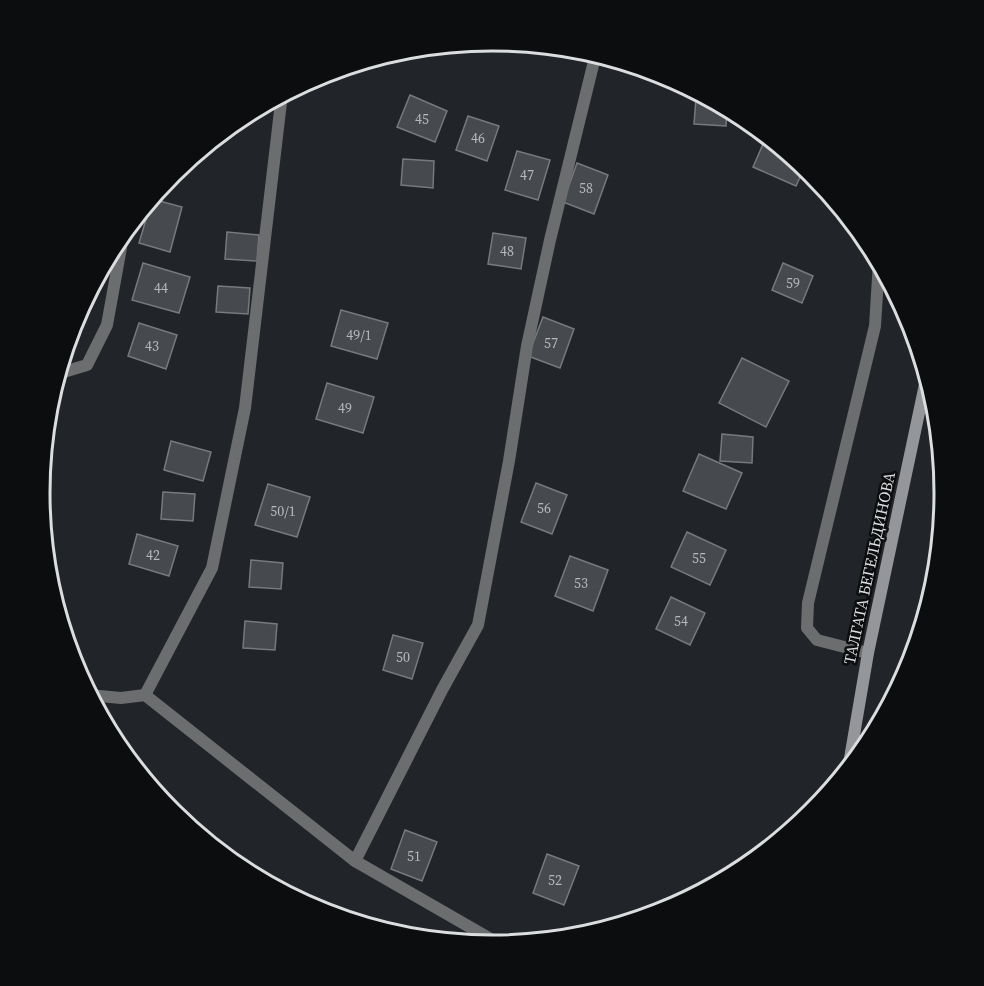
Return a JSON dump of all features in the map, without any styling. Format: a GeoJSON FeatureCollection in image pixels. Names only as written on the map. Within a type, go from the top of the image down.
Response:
{"type":"FeatureCollection","features":[{"type":"Feature","properties":{"kind":"street"},"geometry":{"type":"LineString","coordinates":[[355,861],[442,690],[478,625],[509,461],[527,346],[550,240],[594,63]]}},
{"type":"Feature","properties":{"kind":"street"},"geometry":{"type":"LineString","coordinates":[[145,695],[212,568],[245,408],[281,105]]}},
{"type":"Feature","properties":{"kind":"street"},"geometry":{"type":"LineString","coordinates":[[67,371],[87,365],[107,325],[120,254]]}},
{"type":"Feature","properties":{"kind":"street"},"geometry":{"type":"LineString","coordinates":[[868,653],[817,640],[807,628],[808,603],[875,326],[878,277]]}},
{"type":"Feature","properties":{"kind":"street","name":"ТАЛГАТА БЕГЕЛЬДИНОВА"},"geometry":{"type":"LineString","coordinates":[[851,751],[868,653],[923,394]]}},
{"type":"Feature","properties":{"kind":"street"},"geometry":{"type":"LineString","coordinates":[[99,696],[121,698],[145,695],[355,861],[485,936]]}},
{"type":"Feature","properties":{"kind":"building"},"geometry":{"type":"Polygon","coordinates":[[[410,95],[447,111],[435,142],[397,127],[410,95]]]}},
{"type":"Feature","properties":{"kind":"building"},"geometry":{"type":"Polygon","coordinates":[[[696,100],[726,118],[726,126],[694,124],[696,100]]]}},
{"type":"Feature","properties":{"kind":"building"},"geometry":{"type":"Polygon","coordinates":[[[468,116],[499,126],[487,161],[456,150],[468,116]]]}},
{"type":"Feature","properties":{"kind":"building"},"geometry":{"type":"Polygon","coordinates":[[[763,144],[801,176],[796,186],[753,167],[763,144]]]}},
{"type":"Feature","properties":{"kind":"building"},"geometry":{"type":"Polygon","coordinates":[[[517,151],[550,160],[538,200],[505,190],[517,151]]]}},
{"type":"Feature","properties":{"kind":"building"},"geometry":{"type":"Polygon","coordinates":[[[403,159],[434,161],[433,188],[401,185],[403,159]]]}},
{"type":"Feature","properties":{"kind":"building"},"geometry":{"type":"Polygon","coordinates":[[[577,163],[608,175],[594,214],[563,202],[577,163]]]}},
{"type":"Feature","properties":{"kind":"building"},"geometry":{"type":"Polygon","coordinates":[[[159,201],[182,207],[170,252],[139,243],[147,217],[159,201]]]}},
{"type":"Feature","properties":{"kind":"building"},"geometry":{"type":"Polygon","coordinates":[[[227,232],[259,235],[257,261],[225,259],[227,232]]]}},
{"type":"Feature","properties":{"kind":"building"},"geometry":{"type":"Polygon","coordinates":[[[493,233],[526,238],[521,269],[488,264],[493,233]]]}},
{"type":"Feature","properties":{"kind":"building"},"geometry":{"type":"Polygon","coordinates":[[[143,263],[190,277],[179,313],[132,300],[143,263]]]}},
{"type":"Feature","properties":{"kind":"building"},"geometry":{"type":"Polygon","coordinates":[[[783,263],[813,276],[802,303],[772,290],[783,263]]]}},
{"type":"Feature","properties":{"kind":"building"},"geometry":{"type":"Polygon","coordinates":[[[218,286],[250,288],[248,314],[216,312],[218,286]]]}},
{"type":"Feature","properties":{"kind":"building"},"geometry":{"type":"Polygon","coordinates":[[[341,310],[388,323],[377,359],[331,346],[341,310]]]}},
{"type":"Feature","properties":{"kind":"building"},"geometry":{"type":"Polygon","coordinates":[[[543,317],[574,329],[560,368],[528,356],[543,317]]]}},
{"type":"Feature","properties":{"kind":"building"},"geometry":{"type":"Polygon","coordinates":[[[139,323],[177,335],[166,369],[128,356],[139,323]]]}},
{"type":"Feature","properties":{"kind":"building"},"geometry":{"type":"Polygon","coordinates":[[[742,358],[789,381],[766,427],[719,403],[742,358]]]}},
{"type":"Feature","properties":{"kind":"building"},"geometry":{"type":"Polygon","coordinates":[[[327,383],[374,397],[363,433],[316,419],[327,383]]]}},
{"type":"Feature","properties":{"kind":"building"},"geometry":{"type":"Polygon","coordinates":[[[722,434],[753,437],[752,463],[720,461],[722,434]]]}},
{"type":"Feature","properties":{"kind":"building"},"geometry":{"type":"Polygon","coordinates":[[[171,441],[211,452],[203,481],[164,470],[171,441]]]}},
{"type":"Feature","properties":{"kind":"building"},"geometry":{"type":"Polygon","coordinates":[[[699,454],[742,473],[726,509],[683,491],[699,454]]]}},
{"type":"Feature","properties":{"kind":"building"},"geometry":{"type":"Polygon","coordinates":[[[536,483],[567,495],[552,534],[521,522],[536,483]]]}},
{"type":"Feature","properties":{"kind":"building"},"geometry":{"type":"Polygon","coordinates":[[[268,484],[310,497],[297,537],[255,525],[268,484]]]}},
{"type":"Feature","properties":{"kind":"building"},"geometry":{"type":"Polygon","coordinates":[[[163,492],[195,494],[193,521],[161,519],[163,492]]]}},
{"type":"Feature","properties":{"kind":"building"},"geometry":{"type":"Polygon","coordinates":[[[687,532],[726,550],[710,585],[671,567],[687,532]]]}},
{"type":"Feature","properties":{"kind":"building"},"geometry":{"type":"Polygon","coordinates":[[[137,534],[178,546],[169,576],[129,564],[137,534]]]}},
{"type":"Feature","properties":{"kind":"building"},"geometry":{"type":"Polygon","coordinates":[[[570,556],[608,570],[593,611],[555,596],[570,556]]]}},
{"type":"Feature","properties":{"kind":"building"},"geometry":{"type":"Polygon","coordinates":[[[251,560],[283,563],[281,589],[249,587],[251,560]]]}},
{"type":"Feature","properties":{"kind":"building"},"geometry":{"type":"Polygon","coordinates":[[[671,597],[705,613],[690,645],[656,629],[671,597]]]}},
{"type":"Feature","properties":{"kind":"building"},"geometry":{"type":"Polygon","coordinates":[[[245,621],[277,624],[275,650],[243,648],[245,621]]]}},
{"type":"Feature","properties":{"kind":"building"},"geometry":{"type":"Polygon","coordinates":[[[393,635],[423,643],[412,679],[383,670],[393,635]]]}},
{"type":"Feature","properties":{"kind":"building"},"geometry":{"type":"Polygon","coordinates":[[[405,830],[437,842],[422,881],[391,869],[405,830]]]}},
{"type":"Feature","properties":{"kind":"building"},"geometry":{"type":"Polygon","coordinates":[[[547,854],[579,866],[564,905],[533,893],[547,854]]]}}]}
